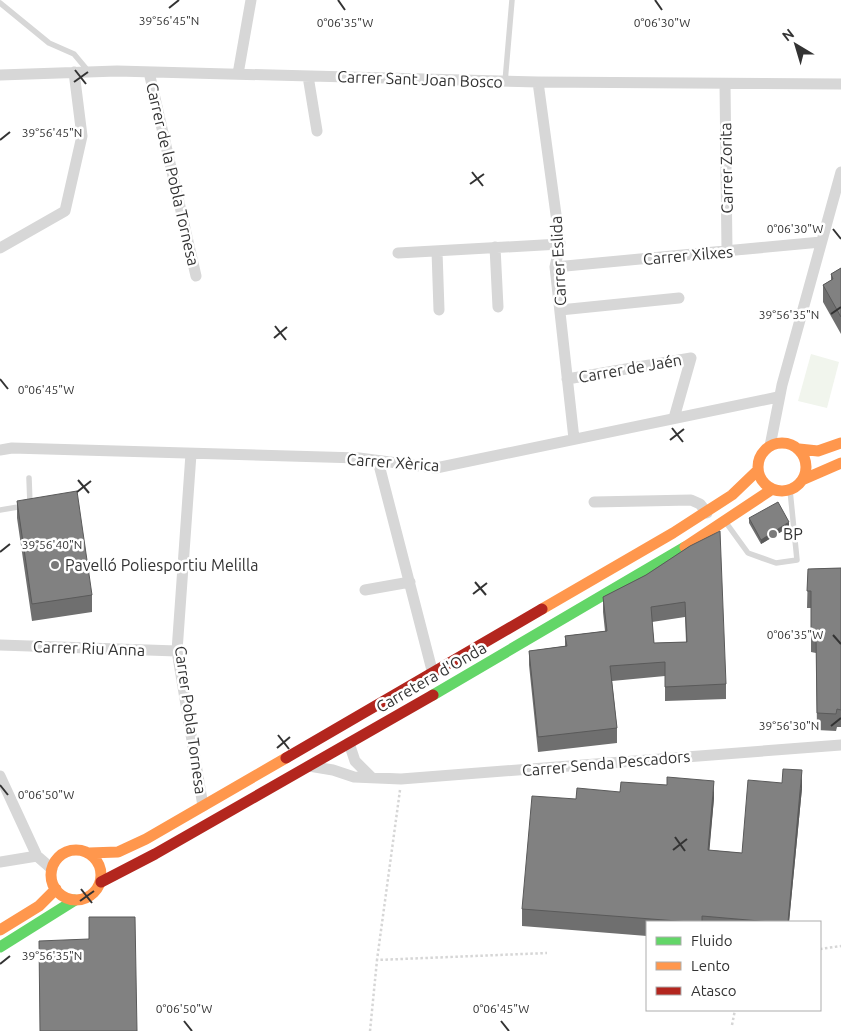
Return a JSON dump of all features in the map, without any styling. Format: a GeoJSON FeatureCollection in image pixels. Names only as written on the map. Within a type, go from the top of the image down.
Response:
{"type":"FeatureCollection","features":[{"type":"Feature","properties":{"kind":"main road"},"geometry":{"type":"LineString","coordinates":[[799,449],[804,456],[806,464],[806,473],[802,480],[790,490],[778,492],[771,490],[760,479],[758,471],[760,457],[770,446],[785,443],[799,449],[818,451],[841,443]]}},
{"type":"Feature","properties":{"kind":"main road"},"geometry":{"type":"LineString","coordinates":[[802,480],[841,463]]}},
{"type":"Feature","properties":{"kind":"main road","name":"Carretera d'Onda"},"geometry":{"type":"LineString","coordinates":[[89,853],[118,852],[146,839],[204,806],[707,513],[732,495],[758,471]]}},
{"type":"Feature","properties":{"kind":"main road","name":"Carretera d'Onda"},"geometry":{"type":"LineString","coordinates":[[100,882],[122,869],[155,854],[309,766],[674,554],[771,490]]}},
{"type":"Feature","properties":{"kind":"main road"},"geometry":{"type":"LineString","coordinates":[[0,947],[75,900],[90,896],[95,891],[102,874],[100,865],[89,853],[82,850],[67,852],[60,856],[52,868],[52,882],[56,889],[61,894],[75,900]]}},
{"type":"Feature","properties":{"kind":"main road"},"geometry":{"type":"LineString","coordinates":[[0,930],[39,906],[56,889]]}},
{"type":"Feature","properties":{"kind":"street"},"geometry":{"type":"LineString","coordinates":[[238,74],[251,0]]}},
{"type":"Feature","properties":{"kind":"street"},"geometry":{"type":"LineString","coordinates":[[0,248],[65,211],[82,136],[74,72]]}},
{"type":"Feature","properties":{"kind":"street","name":"Carrer Sant Joan Bosco"},"geometry":{"type":"LineString","coordinates":[[0,75],[74,72],[149,72],[505,82],[841,84]]}},
{"type":"Feature","properties":{"kind":"street","name":"Carrer de la Pobla Tornesa"},"geometry":{"type":"LineString","coordinates":[[149,72],[196,276]]}},
{"type":"Feature","properties":{"kind":"street"},"geometry":{"type":"LineString","coordinates":[[308,76],[317,131]]}},
{"type":"Feature","properties":{"kind":"street","name":"Carrer Eslida"},"geometry":{"type":"LineString","coordinates":[[538,82],[560,244],[555,267],[574,439]]}},
{"type":"Feature","properties":{"kind":"street","name":"Carrer Zorita"},"geometry":{"type":"LineString","coordinates":[[725,84],[727,251]]}},
{"type":"Feature","properties":{"kind":"street"},"geometry":{"type":"LineString","coordinates":[[770,446],[778,397],[821,242],[839,190],[841,172]]}},
{"type":"Feature","properties":{"kind":"street","name":"Carrer Xilxes"},"geometry":{"type":"LineString","coordinates":[[555,267],[821,242]]}},
{"type":"Feature","properties":{"kind":"street"},"geometry":{"type":"LineString","coordinates":[[398,253],[560,244]]}},
{"type":"Feature","properties":{"kind":"street"},"geometry":{"type":"LineString","coordinates":[[495,247],[498,307]]}},
{"type":"Feature","properties":{"kind":"street"},"geometry":{"type":"LineString","coordinates":[[437,250],[439,310]]}},
{"type":"Feature","properties":{"kind":"street"},"geometry":{"type":"LineString","coordinates":[[560,310],[678,298]]}},
{"type":"Feature","properties":{"kind":"street","name":"Carrer de Jaén"},"geometry":{"type":"LineString","coordinates":[[567,379],[691,358],[674,418]]}},
{"type":"Feature","properties":{"kind":"street","name":"Carrer Xèrica"},"geometry":{"type":"LineString","coordinates":[[0,450],[12,448],[359,458],[436,468],[778,397]]}},
{"type":"Feature","properties":{"kind":"street","name":"Carrer Pobla Tornesa"},"geometry":{"type":"LineString","coordinates":[[191,454],[177,651],[204,806]]}},
{"type":"Feature","properties":{"kind":"street"},"geometry":{"type":"LineString","coordinates":[[378,461],[433,674]]}},
{"type":"Feature","properties":{"kind":"street"},"geometry":{"type":"LineString","coordinates":[[594,502],[691,500],[700,504],[707,513]]}},
{"type":"Feature","properties":{"kind":"street"},"geometry":{"type":"LineString","coordinates":[[365,590],[410,582]]}},
{"type":"Feature","properties":{"kind":"street","name":"Carrer Riu Anna"},"geometry":{"type":"LineString","coordinates":[[0,645],[177,651]]}},
{"type":"Feature","properties":{"kind":"street"},"geometry":{"type":"LineString","coordinates":[[349,743],[355,761],[371,777]]}},
{"type":"Feature","properties":{"kind":"street","name":"Carrer Senda Pescadors"},"geometry":{"type":"LineString","coordinates":[[309,766],[333,770],[354,777],[401,779],[841,745]]}},
{"type":"Feature","properties":{"kind":"street"},"geometry":{"type":"LineString","coordinates":[[0,776],[37,856],[52,868]]}},
{"type":"Feature","properties":{"kind":"street"},"geometry":{"type":"LineString","coordinates":[[0,862],[37,856]]}},
{"type":"Feature","properties":{"kind":"lane"},"geometry":{"type":"LineString","coordinates":[[505,82],[512,0]]}},
{"type":"Feature","properties":{"kind":"lane"},"geometry":{"type":"LineString","coordinates":[[0,3],[49,44],[74,54],[89,72]]}},
{"type":"Feature","properties":{"kind":"lane"},"geometry":{"type":"LineString","coordinates":[[0,510],[30,505],[29,478]]}},
{"type":"Feature","properties":{"kind":"lane"},"geometry":{"type":"LineString","coordinates":[[725,522],[748,553],[776,562],[798,560],[790,490]]}},
{"type":"Feature","properties":{"kind":"path"},"geometry":{"type":"LineString","coordinates":[[370,1031],[401,779]]}},
{"type":"Feature","properties":{"kind":"path"},"geometry":{"type":"LineString","coordinates":[[821,949],[841,946]]}},
{"type":"Feature","properties":{"kind":"path"},"geometry":{"type":"LineString","coordinates":[[378,960],[547,953]]}},
{"type":"Feature","properties":{"kind":"path"},"geometry":{"type":"LineString","coordinates":[[732,1025],[735,1011]]}},
{"type":"Feature","properties":{"kind":"shaded area"},"geometry":{"type":"Polygon","coordinates":[[[811,354],[839,362],[827,408],[798,401],[811,354]]]}},
{"type":"Feature","properties":{"kind":"building"},"geometry":{"type":"Polygon","coordinates":[[[841,268],[841,317],[823,285],[833,279],[831,274],[841,268]]]}},
{"type":"Feature","properties":{"kind":"building","name":"Pavelló Poliesportiu Melilla"},"geometry":{"type":"Polygon","coordinates":[[[77,491],[92,595],[32,604],[17,501],[77,491]]]}},
{"type":"Feature","properties":{"kind":"building"},"geometry":{"type":"Polygon","coordinates":[[[778,502],[789,522],[761,540],[749,518],[778,502]]]}},
{"type":"Feature","properties":{"kind":"building"},"geometry":{"type":"Polygon","coordinates":[[[720,531],[726,684],[665,687],[665,662],[610,666],[617,728],[538,737],[529,651],[567,646],[565,636],[607,631],[603,597],[646,575],[690,546],[720,531]],[[685,602],[651,607],[654,643],[687,642],[685,602]]]}},
{"type":"Feature","properties":{"kind":"building"},"geometry":{"type":"Polygon","coordinates":[[[841,568],[841,710],[837,709],[836,714],[817,713],[816,636],[811,635],[811,591],[807,591],[808,569],[841,568]]]}},
{"type":"Feature","properties":{"kind":"building"},"geometry":{"type":"Polygon","coordinates":[[[783,769],[802,770],[788,921],[760,921],[702,916],[702,921],[677,921],[522,909],[532,796],[576,799],[577,788],[620,792],[621,782],[667,785],[667,777],[714,781],[708,850],[742,853],[748,780],[782,783],[783,769]]]}},
{"type":"Feature","properties":{"kind":"building"},"geometry":{"type":"Polygon","coordinates":[[[89,917],[135,917],[137,1031],[40,1031],[39,941],[89,939],[89,917]]]}},
{"type":"Feature","properties":{"kind":"traffic: fast"},"geometry":{"type":"LineString","coordinates":[[433,695],[685,547]]}},
{"type":"Feature","properties":{"kind":"traffic: fast"},"geometry":{"type":"LineString","coordinates":[[0,947],[75,900]]}},
{"type":"Feature","properties":{"kind":"traffic: slow"},"geometry":{"type":"LineString","coordinates":[[777,443],[787,443],[796,447],[802,453],[805,458],[806,467],[805,476],[796,487],[787,491],[777,491],[768,487],[762,481],[758,472],[758,462],[762,453],[768,447],[777,443]]}},
{"type":"Feature","properties":{"kind":"traffic: slow"},"geometry":{"type":"LineString","coordinates":[[799,449],[818,451],[841,443]]}},
{"type":"Feature","properties":{"kind":"traffic: slow"},"geometry":{"type":"LineString","coordinates":[[802,480],[841,463]]}},
{"type":"Feature","properties":{"kind":"traffic: slow"},"geometry":{"type":"LineString","coordinates":[[542,609],[673,533],[732,495],[757,471]]}},
{"type":"Feature","properties":{"kind":"traffic: slow"},"geometry":{"type":"LineString","coordinates":[[685,547],[771,490]]}},
{"type":"Feature","properties":{"kind":"traffic: slow"},"geometry":{"type":"LineString","coordinates":[[89,853],[118,852],[146,839],[286,758]]}},
{"type":"Feature","properties":{"kind":"traffic: slow"},"geometry":{"type":"LineString","coordinates":[[76,850],[86,852],[94,857],[99,865],[101,875],[99,885],[94,893],[86,898],[76,900],[66,898],[58,893],[53,885],[51,875],[53,865],[58,857],[66,852],[76,850]]}},
{"type":"Feature","properties":{"kind":"traffic: slow"},"geometry":{"type":"LineString","coordinates":[[0,930],[39,906],[56,889]]}},
{"type":"Feature","properties":{"kind":"traffic: jam"},"geometry":{"type":"LineString","coordinates":[[286,758],[542,609]]}},
{"type":"Feature","properties":{"kind":"traffic: jam"},"geometry":{"type":"LineString","coordinates":[[101,882],[155,854],[433,695]]}},
{"type":"Feature","properties":{"kind":"place","name":"BP"},"geometry":{"type":"Point","coordinates":[773,534]}},
{"type":"Feature","properties":{"kind":"place","name":"Pavelló Poliesportiu Melilla"},"geometry":{"type":"Point","coordinates":[55,565]}}]}
